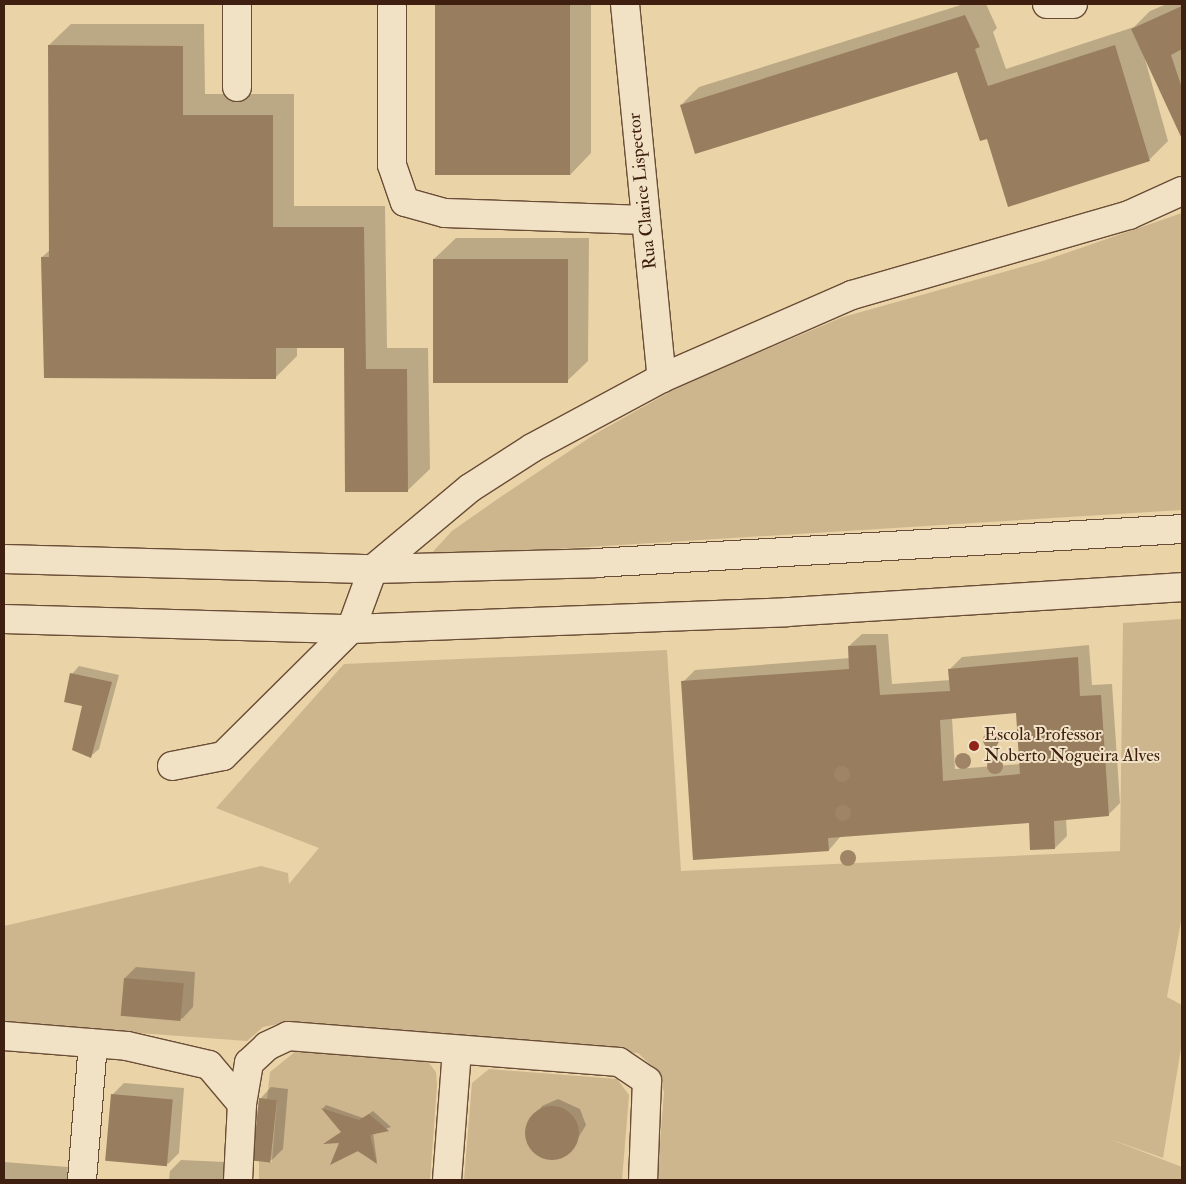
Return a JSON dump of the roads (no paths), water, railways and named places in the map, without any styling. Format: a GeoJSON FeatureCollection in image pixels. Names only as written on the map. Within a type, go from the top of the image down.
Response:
{"type":"FeatureCollection","features":[{"type":"Feature","properties":{"kind":"street"},"geometry":{"type":"LineString","coordinates":[[237,4],[237,87]]}},
{"type":"Feature","properties":{"kind":"street","name":"Rua Clarice Lispector"},"geometry":{"type":"LineString","coordinates":[[625,4],[662,378]]}},
{"type":"Feature","properties":{"kind":"street"},"geometry":{"type":"LineString","coordinates":[[1047,4],[1073,4]]}},
{"type":"Feature","properties":{"kind":"street"},"geometry":{"type":"LineString","coordinates":[[392,8],[392,165],[405,202],[445,213],[646,220]]}},
{"type":"Feature","properties":{"kind":"street"},"geometry":{"type":"LineString","coordinates":[[172,766],[223,756],[351,629],[374,569],[470,488],[532,448],[662,378],[852,295],[1129,214],[1182,191]]}},
{"type":"Feature","properties":{"kind":"street"},"geometry":{"type":"LineString","coordinates":[[4,559],[374,569],[595,563],[1182,529]]}},
{"type":"Feature","properties":{"kind":"street"},"geometry":{"type":"LineString","coordinates":[[4,619],[351,629],[788,612],[1182,587]]}},
{"type":"Feature","properties":{"kind":"street"},"geometry":{"type":"LineString","coordinates":[[4,1036],[94,1043],[180,1055],[209,1065],[227,1081],[242,1104]]}},
{"type":"Feature","properties":{"kind":"street"},"geometry":{"type":"LineString","coordinates":[[238,1180],[242,1104],[249,1062],[267,1046],[288,1036],[619,1062],[647,1082],[643,1180]]}},
{"type":"Feature","properties":{"kind":"street"},"geometry":{"type":"LineString","coordinates":[[82,1180],[94,1043]]}},
{"type":"Feature","properties":{"kind":"street"},"geometry":{"type":"LineString","coordinates":[[447,1180],[457,1050]]}},
{"type":"Feature","properties":{"kind":"place","name":"Escola Professor Noberto Nogueira Alves"},"geometry":{"type":"Point","coordinates":[974,746]}}]}
